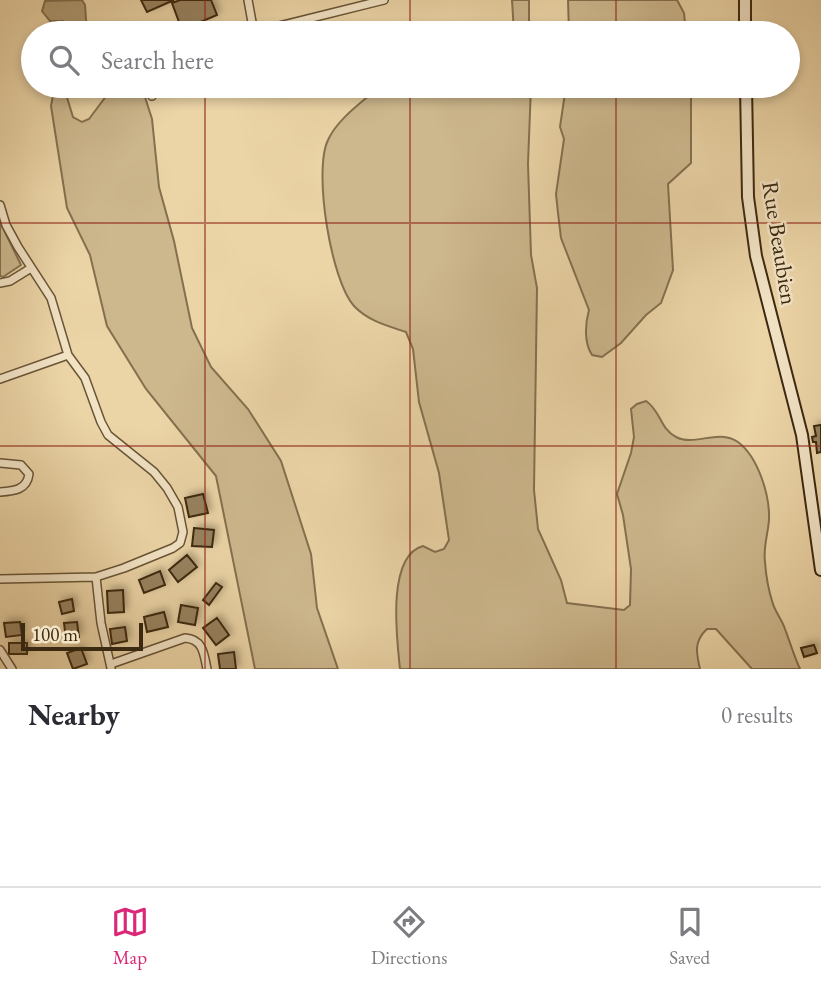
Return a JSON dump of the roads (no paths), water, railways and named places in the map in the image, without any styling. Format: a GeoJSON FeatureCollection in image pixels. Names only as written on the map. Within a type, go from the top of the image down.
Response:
{"type":"FeatureCollection","features":[{"type":"Feature","properties":{"kind":"main road"},"geometry":{"type":"LineString","coordinates":[[745,0],[745,21]]}},
{"type":"Feature","properties":{"kind":"main road","name":"Rue Beaubien"},"geometry":{"type":"LineString","coordinates":[[746,98],[748,197],[756,256],[802,435],[821,569]]}},
{"type":"Feature","properties":{"kind":"street"},"geometry":{"type":"LineString","coordinates":[[248,0],[251,21]]}},
{"type":"Feature","properties":{"kind":"street"},"geometry":{"type":"LineString","coordinates":[[292,21],[351,3],[384,0]]}},
{"type":"Feature","properties":{"kind":"street"},"geometry":{"type":"LineString","coordinates":[[0,205],[6,225],[51,298],[68,355],[85,378],[108,435],[155,472],[178,506],[183,532],[180,543],[173,548],[96,577],[0,579]]}},
{"type":"Feature","properties":{"kind":"street"},"geometry":{"type":"LineString","coordinates":[[0,283],[10,281],[32,268]]}},
{"type":"Feature","properties":{"kind":"street"},"geometry":{"type":"LineString","coordinates":[[0,379],[68,355]]}},
{"type":"Feature","properties":{"kind":"street"},"geometry":{"type":"LineString","coordinates":[[0,463],[21,465],[29,474],[29,481],[15,490],[0,492]]}},
{"type":"Feature","properties":{"kind":"street"},"geometry":{"type":"LineString","coordinates":[[96,577],[101,623],[111,667],[185,638],[194,638],[201,644],[207,669]]}},
{"type":"Feature","properties":{"kind":"street"},"geometry":{"type":"LineString","coordinates":[[0,650],[12,669]]}}]}
